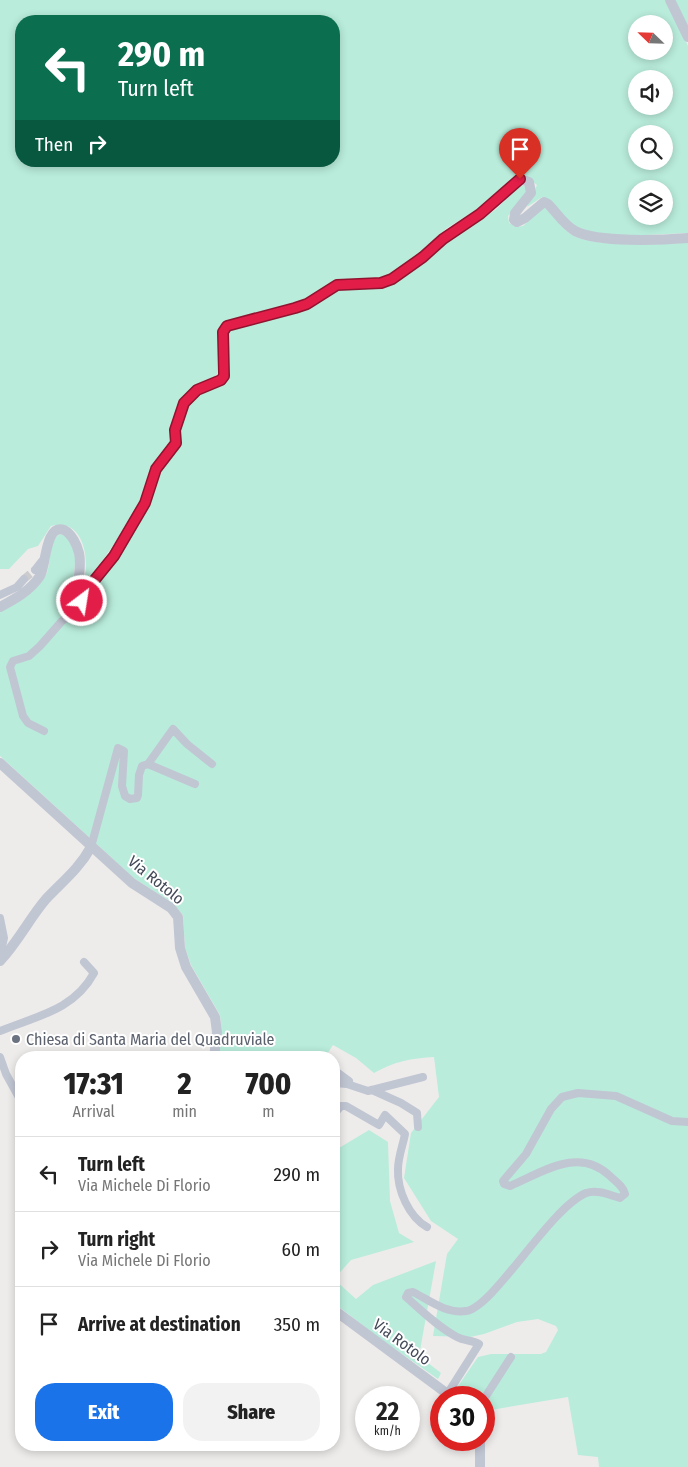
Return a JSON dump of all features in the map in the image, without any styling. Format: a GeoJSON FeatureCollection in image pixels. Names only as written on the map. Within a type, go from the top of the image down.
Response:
{"type":"FeatureCollection","features":[{"type":"Feature","properties":{"kind":"street"},"geometry":{"type":"LineString","coordinates":[[670,0],[688,37]]}},
{"type":"Feature","properties":{"kind":"street"},"geometry":{"type":"LineString","coordinates":[[44,731],[28,723],[24,716],[10,667],[13,660],[23,659],[33,652],[62,621],[75,611],[82,601],[84,593],[114,556],[145,503],[156,469],[176,443],[175,430],[184,403],[197,390],[221,380],[224,376],[223,332],[227,326],[307,304],[337,285],[381,283],[392,279],[423,257],[443,239],[480,214],[520,179],[529,182],[531,193],[515,213],[514,220],[517,222],[525,218],[544,202],[569,227],[582,234],[620,238],[688,238]]}},
{"type":"Feature","properties":{"kind":"street"},"geometry":{"type":"LineString","coordinates":[[0,607],[30,588],[40,576],[52,535],[60,530],[68,532],[76,544],[81,565],[78,589],[84,593]]}},
{"type":"Feature","properties":{"kind":"street"},"geometry":{"type":"LineString","coordinates":[[35,570],[42,561],[45,561]]}},
{"type":"Feature","properties":{"kind":"street"},"geometry":{"type":"LineString","coordinates":[[0,596],[17,587],[24,579]]}},
{"type":"Feature","properties":{"kind":"street"},"geometry":{"type":"LineString","coordinates":[[0,961],[45,901],[76,871],[91,847],[118,748],[124,751],[122,786],[127,798],[137,798],[142,766],[148,764],[173,729],[187,744],[212,764]]}},
{"type":"Feature","properties":{"kind":"street","name":"Via Rotolo"},"geometry":{"type":"LineString","coordinates":[[0,763],[132,883],[170,908],[178,918],[180,948],[184,961],[196,986],[215,1016],[215,1051]]}},
{"type":"Feature","properties":{"kind":"street"},"geometry":{"type":"LineString","coordinates":[[148,764],[195,784]]}},
{"type":"Feature","properties":{"kind":"street"},"geometry":{"type":"LineString","coordinates":[[0,918],[4,938],[0,956]]}},
{"type":"Feature","properties":{"kind":"street"},"geometry":{"type":"LineString","coordinates":[[0,1031],[69,1004],[86,986],[94,973],[84,962]]}},
{"type":"Feature","properties":{"kind":"street"},"geometry":{"type":"LineString","coordinates":[[216,1038],[219,1042],[218,1051]]}},
{"type":"Feature","properties":{"kind":"street"},"geometry":{"type":"LineString","coordinates":[[0,1057],[6,1074],[15,1090]]}},
{"type":"Feature","properties":{"kind":"street"},"geometry":{"type":"LineString","coordinates":[[340,1074],[349,1081],[347,1084]]}},
{"type":"Feature","properties":{"kind":"street"},"geometry":{"type":"LineString","coordinates":[[372,1090],[423,1077]]}},
{"type":"Feature","properties":{"kind":"street"},"geometry":{"type":"LineString","coordinates":[[340,1083],[372,1090],[401,1103],[417,1113],[418,1127]]}},
{"type":"Feature","properties":{"kind":"street"},"geometry":{"type":"LineString","coordinates":[[456,1386],[480,1344],[459,1338],[441,1327],[406,1297],[408,1293],[413,1292],[429,1302],[443,1307],[467,1311],[472,1309],[493,1291],[540,1234],[587,1193],[601,1192],[620,1198],[625,1194],[623,1189],[607,1173],[585,1162],[570,1161],[510,1186],[504,1184],[503,1181],[526,1154],[551,1109],[562,1097],[578,1093],[596,1093],[616,1096],[672,1121],[688,1122]]}},
{"type":"Feature","properties":{"kind":"street"},"geometry":{"type":"LineString","coordinates":[[340,1107],[346,1106],[379,1125],[386,1115],[402,1129],[405,1134],[398,1169],[400,1184],[410,1212],[427,1227]]}},
{"type":"Feature","properties":{"kind":"street","name":"Via Rotolo"},"geometry":{"type":"LineString","coordinates":[[340,1314],[439,1386]]}},
{"type":"Feature","properties":{"kind":"street"},"geometry":{"type":"LineString","coordinates":[[492,1386],[511,1357]]}},
{"type":"Feature","properties":{"kind":"street"},"geometry":{"type":"LineString","coordinates":[[480,1451],[480,1467]]}},
{"type":"Feature","properties":{"kind":"green space"},"geometry":{"type":"Polygon","coordinates":[[[0,0],[667,0],[688,46],[688,233],[625,236],[587,232],[578,229],[542,197],[527,207],[537,185],[524,175],[516,175],[476,210],[447,228],[412,259],[388,276],[339,281],[293,305],[227,322],[220,327],[218,334],[217,374],[176,413],[170,442],[148,476],[142,498],[132,518],[85,586],[85,552],[79,536],[74,530],[60,525],[51,526],[38,546],[28,549],[9,569],[0,569],[0,0]]]}},
{"type":"Feature","properties":{"kind":"green space"},"geometry":{"type":"Polygon","coordinates":[[[673,0],[688,0],[688,30],[673,0]]]}},
{"type":"Feature","properties":{"kind":"green space"},"geometry":{"type":"Polygon","coordinates":[[[521,185],[525,186],[527,192],[508,216],[509,223],[516,227],[523,226],[544,207],[568,232],[582,239],[595,242],[628,244],[688,243],[688,1467],[599,1467],[598,1457],[578,1455],[568,1397],[495,1409],[495,1386],[458,1386],[478,1357],[491,1354],[541,1354],[546,1352],[558,1330],[556,1326],[538,1319],[517,1322],[470,1337],[433,1336],[447,1254],[458,1239],[431,1221],[404,1178],[411,1133],[439,1097],[434,1057],[403,1061],[374,1073],[356,1058],[333,1045],[329,1051],[220,1051],[222,1032],[220,1015],[191,965],[185,947],[183,915],[174,904],[135,879],[0,756],[0,612],[26,597],[42,581],[48,570],[51,547],[60,534],[73,545],[75,553],[73,588],[75,594],[84,598],[94,590],[117,558],[149,505],[157,478],[180,430],[188,405],[200,394],[224,384],[228,379],[230,372],[228,333],[230,330],[297,313],[310,308],[338,290],[382,287],[395,283],[427,261],[446,243],[495,210],[521,185]]]}},
{"type":"Feature","properties":{"kind":"green space"},"geometry":{"type":"Polygon","coordinates":[[[369,1130],[388,1142],[390,1201],[399,1233],[414,1242],[351,1260],[340,1272],[340,1147],[369,1130]]]}},
{"type":"Feature","properties":{"kind":"green space"},"geometry":{"type":"Polygon","coordinates":[[[436,1261],[419,1356],[441,1373],[438,1379],[379,1338],[340,1308],[340,1284],[356,1299],[373,1285],[436,1261]]]}},
{"type":"Feature","properties":{"kind":"tunnel"},"geometry":{"type":"LineString","coordinates":[[24,579],[35,570]]}},
{"type":"Feature","properties":{"kind":"place","name":"Chiesa di Santa Maria del Quadruviale"},"geometry":{"type":"Point","coordinates":[16,1039]}},
{"type":"Feature","properties":{"kind":"route"},"geometry":{"type":"LineString","coordinates":[[82,601],[84,593],[114,556],[147,499],[149,486],[156,469],[176,443],[175,430],[184,403],[197,390],[221,380],[224,376],[226,372],[223,332],[227,326],[307,304],[337,285],[381,283],[392,279],[423,257],[443,239],[480,214],[520,179]]}}]}
